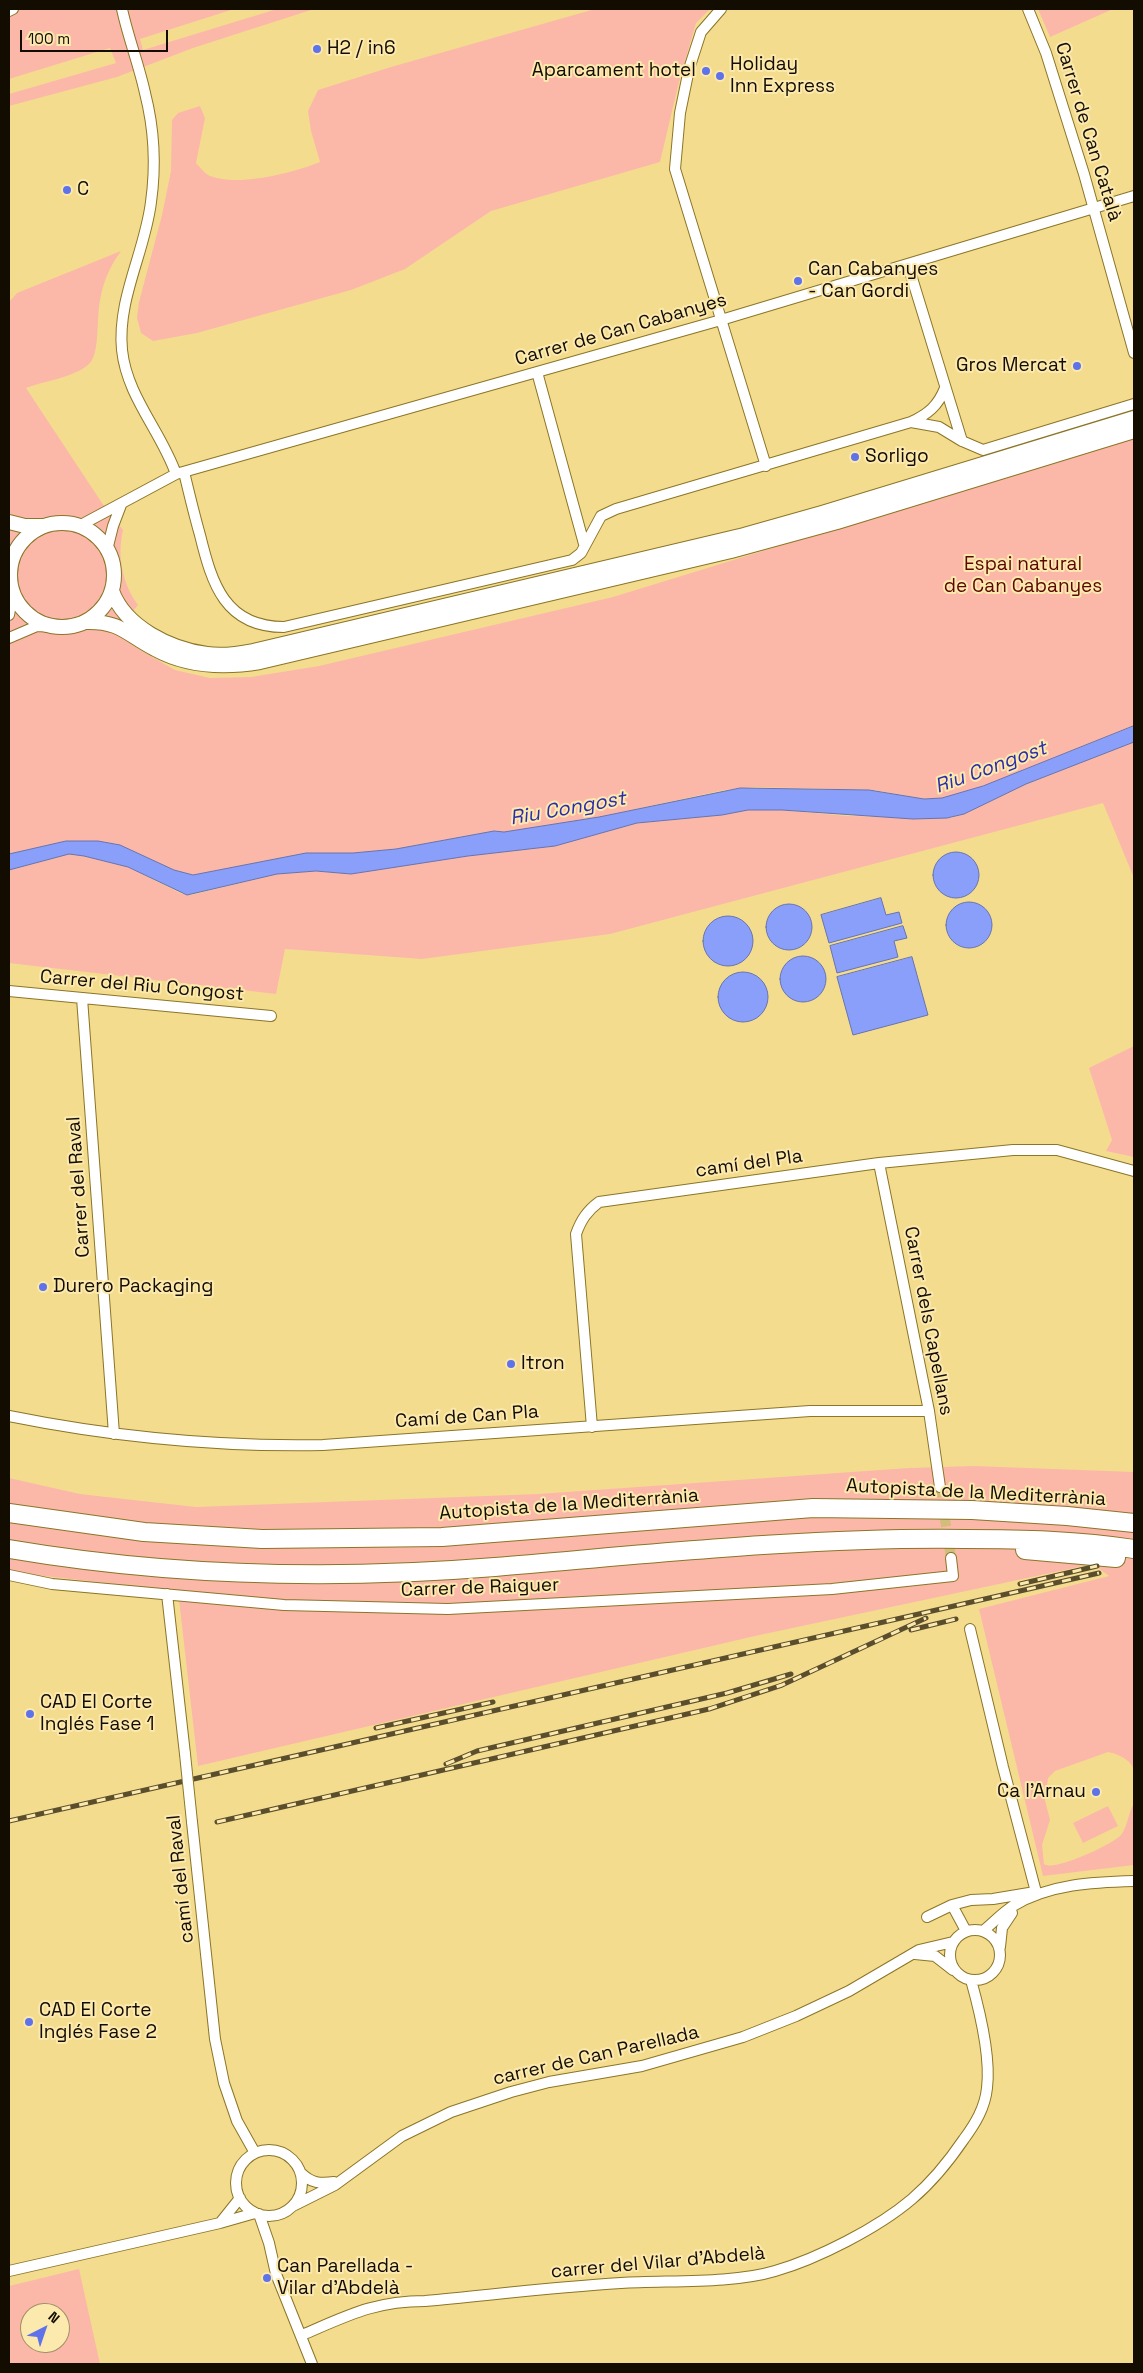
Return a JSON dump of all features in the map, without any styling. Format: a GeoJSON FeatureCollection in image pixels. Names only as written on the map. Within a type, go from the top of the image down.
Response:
{"type":"FeatureCollection","features":[{"type":"Feature","properties":{"kind":"highway","name":"Autopista de la Mediterrània"},"geometry":{"type":"LineString","coordinates":[[9,1513],[144,1532],[262,1539],[442,1537],[812,1508],[972,1510],[1067,1516],[1134,1523]]}},
{"type":"Feature","properties":{"kind":"highway"},"geometry":{"type":"LineString","coordinates":[[9,1549],[182,1569],[335,1573],[492,1567],[774,1544],[905,1538],[1054,1540],[1134,1549]]}},
{"type":"Feature","properties":{"kind":"highway"},"geometry":{"type":"LineString","coordinates":[[905,1538],[1134,1560]]}},
{"type":"Feature","properties":{"kind":"street"},"geometry":{"type":"LineString","coordinates":[[9,11],[13,9]]}},
{"type":"Feature","properties":{"kind":"street"},"geometry":{"type":"LineString","coordinates":[[122,9],[145,93],[154,156],[148,221],[123,312],[122,350],[133,390],[180,473],[213,582],[229,606],[253,622],[266,626],[284,627],[572,560],[578,557],[601,516],[616,509],[911,422],[926,415],[939,402],[945,388]]}},
{"type":"Feature","properties":{"kind":"street"},"geometry":{"type":"LineString","coordinates":[[721,9],[701,32],[688,69],[680,113],[675,169],[766,466]]}},
{"type":"Feature","properties":{"kind":"street","name":"Carrer de Can Català"},"geometry":{"type":"LineString","coordinates":[[1028,9],[1046,53],[1094,208],[1134,353]]}},
{"type":"Feature","properties":{"kind":"street","name":"Carrer de Can Cabanyes"},"geometry":{"type":"LineString","coordinates":[[79,526],[180,473],[721,320],[1134,196]]}},
{"type":"Feature","properties":{"kind":"street"},"geometry":{"type":"LineString","coordinates":[[908,265],[962,442]]}},
{"type":"Feature","properties":{"kind":"street"},"geometry":{"type":"LineString","coordinates":[[537,372],[584,544]]}},
{"type":"Feature","properties":{"kind":"street"},"geometry":{"type":"LineString","coordinates":[[911,422],[939,427],[962,442],[983,450],[1134,404]]}},
{"type":"Feature","properties":{"kind":"street"},"geometry":{"type":"LineString","coordinates":[[9,522],[25,526],[68,524],[79,526],[90,532],[107,550],[113,570],[112,590],[116,602],[130,620],[149,633],[181,648],[213,654],[253,651],[744,535],[1134,418]]}},
{"type":"Feature","properties":{"kind":"street"},"geometry":{"type":"LineString","coordinates":[[86,622],[109,622],[161,652],[192,663],[227,666],[260,662],[731,551],[837,522],[1134,431]]}},
{"type":"Feature","properties":{"kind":"street"},"geometry":{"type":"LineString","coordinates":[[107,550],[112,526],[121,505]]}},
{"type":"Feature","properties":{"kind":"street"},"geometry":{"type":"LineString","coordinates":[[10,567],[22,542],[32,532],[45,526]]}},
{"type":"Feature","properties":{"kind":"street"},"geometry":{"type":"LineString","coordinates":[[9,551],[13,592],[9,615]]}},
{"type":"Feature","properties":{"kind":"street"},"geometry":{"type":"LineString","coordinates":[[9,638],[36,626],[76,626],[86,622],[98,614],[112,590]]}},
{"type":"Feature","properties":{"kind":"street"},"geometry":{"type":"LineString","coordinates":[[13,592],[19,605],[28,615],[40,623],[54,627]]}},
{"type":"Feature","properties":{"kind":"street","name":"Carrer del Riu Congost"},"geometry":{"type":"LineString","coordinates":[[9,991],[271,1016]]}},
{"type":"Feature","properties":{"kind":"street","name":"Carrer del Raval"},"geometry":{"type":"LineString","coordinates":[[82,998],[114,1434]]}},
{"type":"Feature","properties":{"kind":"street","name":"camí del Pla"},"geometry":{"type":"LineString","coordinates":[[592,1426],[576,1234],[580,1222],[588,1211],[599,1202],[878,1163],[1034,1149],[1075,1153],[1134,1171]]}},
{"type":"Feature","properties":{"kind":"street","name":"Carrer dels Capellans"},"geometry":{"type":"LineString","coordinates":[[878,1163],[929,1411],[940,1487]]}},
{"type":"Feature","properties":{"kind":"street","name":"Camí de Can Pla"},"geometry":{"type":"LineString","coordinates":[[9,1416],[67,1428],[114,1434],[205,1443],[277,1446],[323,1445],[810,1411],[929,1411]]}},
{"type":"Feature","properties":{"kind":"street","name":"Carrer de Raiguer"},"geometry":{"type":"LineString","coordinates":[[9,1575],[52,1584],[284,1605],[448,1609],[832,1589],[953,1576],[950,1558]]}},
{"type":"Feature","properties":{"kind":"street","name":"camí del Raval"},"geometry":{"type":"LineString","coordinates":[[168,1594],[215,2039],[224,2083],[237,2121],[255,2154]]}},
{"type":"Feature","properties":{"kind":"street"},"geometry":{"type":"LineString","coordinates":[[970,1629],[1003,1767],[1040,1892]]}},
{"type":"Feature","properties":{"kind":"street"},"geometry":{"type":"LineString","coordinates":[[927,1917],[952,1905],[971,1900],[993,1899],[1088,1884],[1134,1881]]}},
{"type":"Feature","properties":{"kind":"street"},"geometry":{"type":"LineString","coordinates":[[982,1931],[1013,1906],[1040,1892]]}},
{"type":"Feature","properties":{"kind":"street"},"geometry":{"type":"LineString","coordinates":[[1000,1948],[996,1941],[982,1931],[966,1931],[953,1942],[949,1958],[956,1973],[971,1980],[987,1978],[998,1965],[1000,1948],[1002,1928],[1008,1918],[1027,1900]]}},
{"type":"Feature","properties":{"kind":"street"},"geometry":{"type":"LineString","coordinates":[[952,1905],[966,1931]]}},
{"type":"Feature","properties":{"kind":"street","name":"carrer de Can Parellada"},"geometry":{"type":"LineString","coordinates":[[294,2205],[353,2173],[402,2136],[451,2112],[530,2087],[642,2066],[743,2037],[796,2016],[849,1991],[919,1950],[953,1942]]}},
{"type":"Feature","properties":{"kind":"street","name":"carrer de Can Parellada"},"geometry":{"type":"LineString","coordinates":[[907,1956],[924,1954],[935,1956],[956,1973]]}},
{"type":"Feature","properties":{"kind":"street","name":"carrer del Vilar d'Abdelà"},"geometry":{"type":"LineString","coordinates":[[979,2012],[981,1987],[987,1978]]}},
{"type":"Feature","properties":{"kind":"street","name":"carrer del Vilar d'Abdelà"},"geometry":{"type":"LineString","coordinates":[[302,2335],[374,2306],[400,2301],[620,2283],[734,2278],[774,2272],[839,2244],[872,2227],[912,2200],[939,2172],[980,2114],[987,2089],[987,2064],[979,2012],[971,1980]]}},
{"type":"Feature","properties":{"kind":"street"},"geometry":{"type":"LineString","coordinates":[[9,2271],[257,2214],[275,2216],[286,2212],[300,2196],[303,2185],[301,2173],[296,2163],[282,2153],[266,2150],[255,2154],[240,2168],[236,2183],[240,2198],[246,2207],[257,2214],[271,2253],[276,2274],[312,2364]]}},
{"type":"Feature","properties":{"kind":"street","name":"carrer de Can Parellada"},"geometry":{"type":"LineString","coordinates":[[301,2173],[309,2181],[322,2183],[335,2182],[353,2173]]}},
{"type":"Feature","properties":{"kind":"street"},"geometry":{"type":"LineString","coordinates":[[220,2224],[240,2198]]}},
{"type":"Feature","properties":{"kind":"street"},"geometry":{"type":"LineString","coordinates":[[271,2253],[271,2231],[275,2216]]}},
{"type":"Feature","properties":{"kind":"green space"},"geometry":{"type":"Polygon","coordinates":[[[9,9],[234,9],[140,39],[143,50],[277,9],[314,9],[193,48],[117,77],[9,106],[9,94],[116,63],[110,48],[9,79],[9,9]]]}},
{"type":"Feature","properties":{"kind":"green space"},"geometry":{"type":"Polygon","coordinates":[[[595,9],[710,9],[696,23],[678,86],[660,162],[491,211],[405,269],[351,290],[197,333],[153,341],[141,333],[137,318],[139,302],[162,215],[171,171],[172,120],[178,113],[200,106],[205,118],[196,163],[208,175],[235,180],[281,174],[320,162],[311,131],[308,111],[318,90],[391,67],[595,9]]]}},
{"type":"Feature","properties":{"kind":"green space"},"geometry":{"type":"Polygon","coordinates":[[[1038,9],[1113,9],[1050,37],[1038,9]]]}},
{"type":"Feature","properties":{"kind":"green space","name":"Espai natural de Can Cabanyes"},"geometry":{"type":"Polygon","coordinates":[[[121,251],[112,264],[102,292],[93,359],[77,372],[26,388],[102,503],[123,530],[121,540],[122,569],[128,588],[138,605],[115,633],[175,670],[210,678],[251,677],[319,666],[613,597],[1134,437],[1134,726],[983,786],[942,798],[924,799],[874,790],[755,787],[724,790],[599,817],[504,832],[494,831],[396,849],[353,853],[306,853],[193,875],[174,870],[120,845],[98,841],[66,841],[9,854],[9,302],[17,293],[121,251]]]}},
{"type":"Feature","properties":{"kind":"green space"},"geometry":{"type":"Polygon","coordinates":[[[1134,742],[1134,878],[1103,803],[610,934],[422,959],[285,949],[276,994],[9,963],[9,870],[69,854],[128,867],[182,894],[191,895],[277,874],[316,871],[351,874],[468,856],[555,846],[637,823],[722,815],[748,810],[782,810],[847,816],[951,818],[964,814],[1026,784],[1134,742]]]}},
{"type":"Feature","properties":{"kind":"green space"},"geometry":{"type":"Polygon","coordinates":[[[1134,1046],[1134,1157],[1106,1151],[1112,1140],[1089,1068],[1134,1046]]]}},
{"type":"Feature","properties":{"kind":"green space"},"geometry":{"type":"Polygon","coordinates":[[[974,1466],[1134,1472],[1134,1771],[1128,1761],[1108,1752],[1055,1771],[1048,1778],[1045,1800],[1050,1820],[1042,1845],[1044,1864],[1059,1864],[1083,1856],[1121,1835],[1134,1803],[1134,1865],[1043,1876],[979,1609],[1109,1576],[1093,1564],[755,1636],[198,1766],[178,1591],[35,1575],[9,1570],[9,1478],[80,1494],[196,1507],[538,1494],[909,1468],[974,1466]]]}},
{"type":"Feature","properties":{"kind":"green space"},"geometry":{"type":"Polygon","coordinates":[[[1108,1806],[1118,1826],[1083,1843],[1073,1823],[1108,1806]]]}},
{"type":"Feature","properties":{"kind":"green space"},"geometry":{"type":"Polygon","coordinates":[[[79,2269],[100,2364],[9,2364],[9,2286],[79,2269]]]}},
{"type":"Feature","properties":{"kind":"water"},"geometry":{"type":"Polygon","coordinates":[[[1134,726],[1134,742],[1026,784],[964,814],[947,818],[913,819],[782,810],[748,810],[722,815],[637,823],[555,846],[468,856],[351,874],[316,871],[277,874],[187,895],[128,867],[84,856],[69,854],[9,870],[9,854],[66,841],[98,841],[120,845],[174,870],[193,875],[306,853],[353,853],[396,849],[494,831],[504,832],[599,817],[740,788],[869,790],[924,799],[942,798],[983,786],[1134,726]]]}},
{"type":"Feature","properties":{"kind":"water"},"geometry":{"type":"Polygon","coordinates":[[[952,852],[960,852],[969,856],[975,862],[979,875],[975,888],[969,894],[960,898],[952,898],[943,894],[937,888],[933,879],[933,871],[937,862],[943,856],[952,852]]]}},
{"type":"Feature","properties":{"kind":"water"},"geometry":{"type":"Polygon","coordinates":[[[881,898],[886,915],[899,912],[902,923],[829,943],[821,915],[881,898]]]}},
{"type":"Feature","properties":{"kind":"water"},"geometry":{"type":"Polygon","coordinates":[[[965,902],[973,902],[982,906],[988,912],[992,925],[988,938],[982,944],[973,948],[965,948],[956,944],[950,938],[946,929],[946,921],[950,912],[956,906],[965,902]]]}},
{"type":"Feature","properties":{"kind":"water"},"geometry":{"type":"Polygon","coordinates":[[[794,904],[798,905],[808,914],[811,918],[811,936],[802,946],[794,950],[784,950],[776,946],[767,936],[766,922],[770,914],[780,905],[794,904]]]}},
{"type":"Feature","properties":{"kind":"water"},"geometry":{"type":"Polygon","coordinates":[[[723,916],[733,916],[746,923],[753,936],[753,946],[746,959],[733,966],[723,966],[714,962],[707,955],[703,946],[703,936],[707,927],[714,920],[723,916]]]}},
{"type":"Feature","properties":{"kind":"water"},"geometry":{"type":"Polygon","coordinates":[[[903,926],[907,938],[894,941],[898,957],[837,973],[830,946],[903,926]]]}},
{"type":"Feature","properties":{"kind":"water"},"geometry":{"type":"Polygon","coordinates":[[[808,956],[820,962],[825,970],[825,988],[820,996],[812,1001],[798,1002],[786,996],[781,988],[780,974],[786,962],[794,957],[808,956]]]}},
{"type":"Feature","properties":{"kind":"water"},"geometry":{"type":"Polygon","coordinates":[[[912,957],[928,1015],[853,1035],[837,977],[912,957]]]}},
{"type":"Feature","properties":{"kind":"water"},"geometry":{"type":"Polygon","coordinates":[[[738,972],[748,972],[761,979],[768,992],[768,1002],[761,1015],[748,1022],[738,1022],[729,1018],[722,1011],[718,1002],[718,992],[722,983],[729,976],[738,972]]]}},
{"type":"Feature","properties":{"kind":"tunnel"},"geometry":{"type":"LineString","coordinates":[[940,1487],[951,1558]]}},
{"type":"Feature","properties":{"kind":"railway"},"geometry":{"type":"LineString","coordinates":[[1020,1584],[1097,1566]]}},
{"type":"Feature","properties":{"kind":"railway"},"geometry":{"type":"LineString","coordinates":[[9,1821],[1099,1573]]}},
{"type":"Feature","properties":{"kind":"railway"},"geometry":{"type":"LineString","coordinates":[[217,1822],[709,1709],[782,1685],[926,1618]]}},
{"type":"Feature","properties":{"kind":"railway"},"geometry":{"type":"LineString","coordinates":[[911,1630],[956,1619]]}},
{"type":"Feature","properties":{"kind":"railway"},"geometry":{"type":"LineString","coordinates":[[446,1764],[477,1751],[727,1693],[791,1674]]}},
{"type":"Feature","properties":{"kind":"railway"},"geometry":{"type":"LineString","coordinates":[[376,1728],[493,1702]]}},
{"type":"Feature","properties":{"kind":"place","name":"H2 / in6"},"geometry":{"type":"Point","coordinates":[317,49]}},
{"type":"Feature","properties":{"kind":"place","name":"Aparcament hotel"},"geometry":{"type":"Point","coordinates":[706,71]}},
{"type":"Feature","properties":{"kind":"place","name":"Holiday Inn Express"},"geometry":{"type":"Point","coordinates":[720,76]}},
{"type":"Feature","properties":{"kind":"place","name":"C"},"geometry":{"type":"Point","coordinates":[67,190]}},
{"type":"Feature","properties":{"kind":"place","name":"Can Cabanyes - Can Gordi"},"geometry":{"type":"Point","coordinates":[798,281]}},
{"type":"Feature","properties":{"kind":"place","name":"Gros Mercat"},"geometry":{"type":"Point","coordinates":[1077,366]}},
{"type":"Feature","properties":{"kind":"place","name":"Sorligo"},"geometry":{"type":"Point","coordinates":[855,457]}},
{"type":"Feature","properties":{"kind":"place","name":"Durero Packaging"},"geometry":{"type":"Point","coordinates":[43,1287]}},
{"type":"Feature","properties":{"kind":"place","name":"Itron"},"geometry":{"type":"Point","coordinates":[511,1364]}},
{"type":"Feature","properties":{"kind":"place","name":"CAD El Corte Inglés Fase 1"},"geometry":{"type":"Point","coordinates":[30,1714]}},
{"type":"Feature","properties":{"kind":"place","name":"Ca l'Arnau"},"geometry":{"type":"Point","coordinates":[1096,1792]}},
{"type":"Feature","properties":{"kind":"place","name":"CAD El Corte Inglés Fase 2"},"geometry":{"type":"Point","coordinates":[29,2022]}},
{"type":"Feature","properties":{"kind":"place","name":"Can Parellada - Vilar d'Abdelà"},"geometry":{"type":"Point","coordinates":[267,2278]}},
{"type":"Feature","properties":{"kind":"water label","name":"Riu Congost"},"geometry":{"type":"Point","coordinates":[991,768]}},
{"type":"Feature","properties":{"kind":"water label","name":"Riu Congost"},"geometry":{"type":"Point","coordinates":[568,809]}}]}
